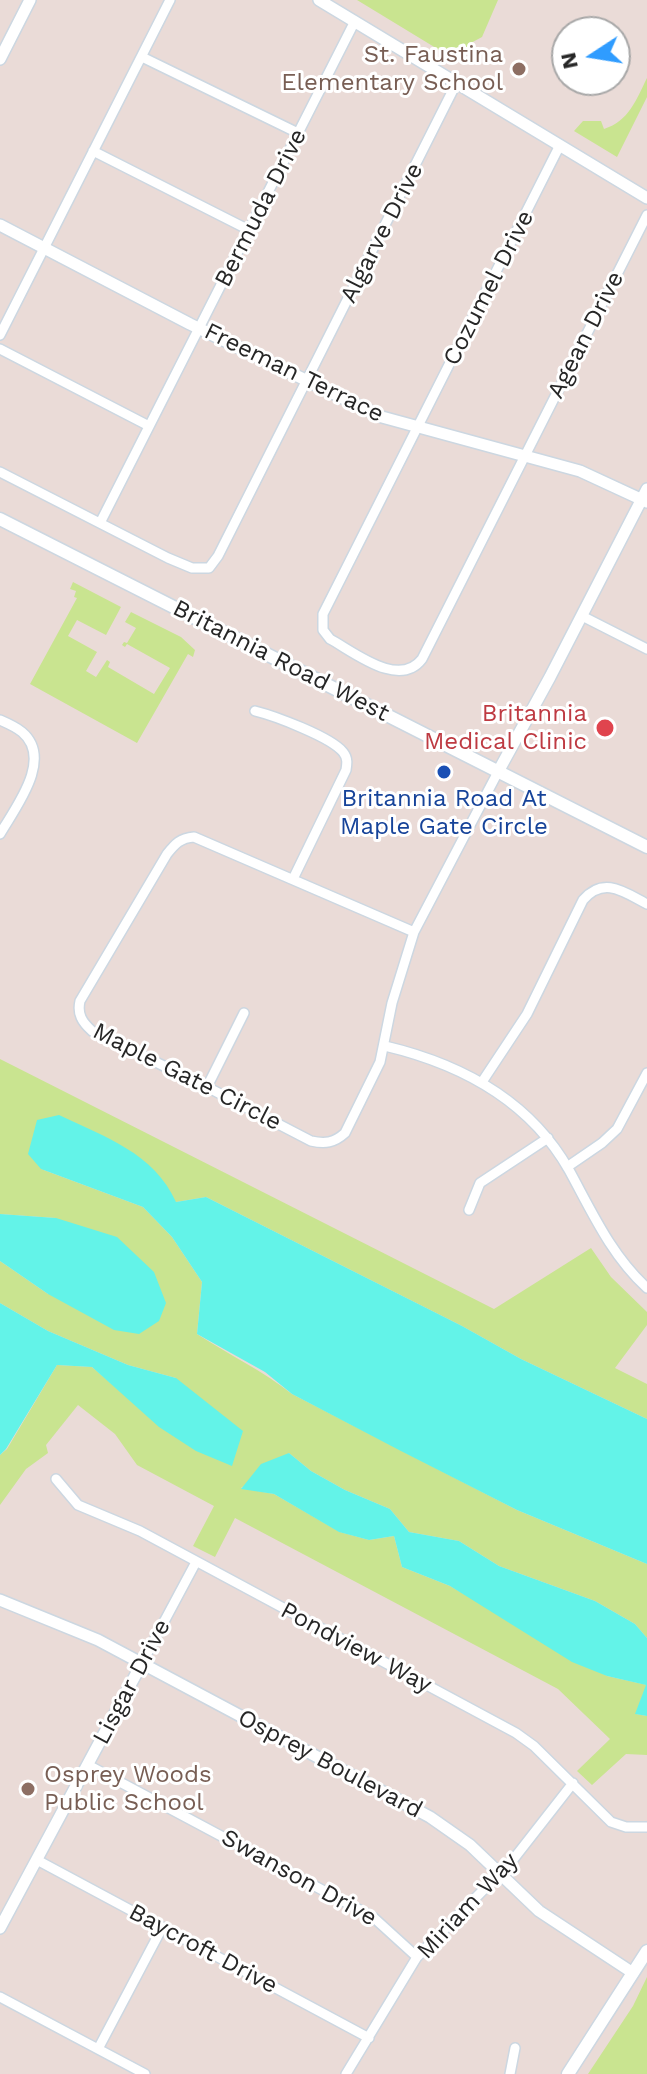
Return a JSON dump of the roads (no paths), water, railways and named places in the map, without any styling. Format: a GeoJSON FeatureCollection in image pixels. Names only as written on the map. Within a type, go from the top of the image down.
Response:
{"type":"FeatureCollection","features":[{"type":"Feature","properties":{"kind":"main road","name":"Britannia Road West"},"geometry":{"type":"LineString","coordinates":[[0,519],[647,847]]}},
{"type":"Feature","properties":{"kind":"main road"},"geometry":{"type":"LineString","coordinates":[[568,2074],[647,1951]]}},
{"type":"Feature","properties":{"kind":"street"},"geometry":{"type":"LineString","coordinates":[[0,59],[30,0]]}},
{"type":"Feature","properties":{"kind":"street"},"geometry":{"type":"LineString","coordinates":[[0,335],[170,0]]}},
{"type":"Feature","properties":{"kind":"street"},"geometry":{"type":"LineString","coordinates":[[319,0],[647,198]]}},
{"type":"Feature","properties":{"kind":"street","name":"Bermuda Drive"},"geometry":{"type":"LineString","coordinates":[[100,523],[355,21]]}},
{"type":"Feature","properties":{"kind":"street"},"geometry":{"type":"LineString","coordinates":[[142,57],[300,134]]}},
{"type":"Feature","properties":{"kind":"street","name":"Algarve Drive"},"geometry":{"type":"LineString","coordinates":[[100,523],[192,568],[209,568],[307,382],[456,84]]}},
{"type":"Feature","properties":{"kind":"street","name":"Cozumel Drive"},"geometry":{"type":"LineString","coordinates":[[525,455],[416,667],[407,671],[389,670],[330,639],[322,622],[323,614],[559,147]]}},
{"type":"Feature","properties":{"kind":"street"},"geometry":{"type":"LineString","coordinates":[[93,151],[249,230]]}},
{"type":"Feature","properties":{"kind":"street","name":"Agean Drive"},"geometry":{"type":"LineString","coordinates":[[525,455],[647,215]]}},
{"type":"Feature","properties":{"kind":"street","name":"Freeman Terrace"},"geometry":{"type":"LineString","coordinates":[[0,225],[307,382],[382,417],[580,471],[645,497]]}},
{"type":"Feature","properties":{"kind":"street"},"geometry":{"type":"LineString","coordinates":[[0,349],[149,426]]}},
{"type":"Feature","properties":{"kind":"street"},"geometry":{"type":"LineString","coordinates":[[0,472],[100,523]]}},
{"type":"Feature","properties":{"kind":"street"},"geometry":{"type":"LineString","coordinates":[[499,770],[645,497]]}},
{"type":"Feature","properties":{"kind":"street"},"geometry":{"type":"LineString","coordinates":[[582,616],[647,649]]}},
{"type":"Feature","properties":{"kind":"street"},"geometry":{"type":"LineString","coordinates":[[255,711],[286,719],[342,750],[348,760],[293,879]]}},
{"type":"Feature","properties":{"kind":"street"},"geometry":{"type":"LineString","coordinates":[[0,720],[28,738],[35,756],[33,775],[0,834]]}},
{"type":"Feature","properties":{"kind":"street","name":"Maple Gate Circle"},"geometry":{"type":"LineString","coordinates":[[414,932],[194,837],[185,838],[176,843],[78,1009],[82,1021],[92,1031],[311,1141],[335,1141],[345,1133],[380,1062],[392,1003],[414,932],[499,770]]}},
{"type":"Feature","properties":{"kind":"street"},"geometry":{"type":"LineString","coordinates":[[482,1082],[519,1029],[583,900],[590,892],[608,887],[647,904]]}},
{"type":"Feature","properties":{"kind":"street"},"geometry":{"type":"LineString","coordinates":[[207,1087],[244,1013]]}},
{"type":"Feature","properties":{"kind":"street"},"geometry":{"type":"LineString","coordinates":[[385,1046],[420,1055],[482,1082],[516,1106],[548,1138],[608,1242],[647,1288]]}},
{"type":"Feature","properties":{"kind":"street"},"geometry":{"type":"LineString","coordinates":[[567,1167],[617,1129],[647,1073]]}},
{"type":"Feature","properties":{"kind":"street"},"geometry":{"type":"LineString","coordinates":[[469,1210],[480,1183],[548,1138]]}},
{"type":"Feature","properties":{"kind":"street","name":"Pondview Way"},"geometry":{"type":"LineString","coordinates":[[56,1479],[78,1505],[140,1531],[516,1733],[534,1746],[611,1822],[626,1827],[647,1827]]}},
{"type":"Feature","properties":{"kind":"street","name":"Lisgar Drive"},"geometry":{"type":"LineString","coordinates":[[0,1928],[196,1562]]}},
{"type":"Feature","properties":{"kind":"street","name":"Osprey Boulevard"},"geometry":{"type":"LineString","coordinates":[[0,1600],[79,1631],[430,1817],[459,1836],[539,1911],[633,1973]]}},
{"type":"Feature","properties":{"kind":"street","name":"Swanson Drive"},"geometry":{"type":"LineString","coordinates":[[88,1765],[373,1917],[417,1957]]}},
{"type":"Feature","properties":{"kind":"street","name":"Miriam Way"},"geometry":{"type":"LineString","coordinates":[[346,2074],[417,1957],[499,1874],[573,1783]]}},
{"type":"Feature","properties":{"kind":"street","name":"Baycroft Drive"},"geometry":{"type":"LineString","coordinates":[[37,1860],[369,2038]]}},
{"type":"Feature","properties":{"kind":"street"},"geometry":{"type":"LineString","coordinates":[[98,2049],[162,1928]]}},
{"type":"Feature","properties":{"kind":"street"},"geometry":{"type":"LineString","coordinates":[[0,1997],[145,2074]]}},
{"type":"Feature","properties":{"kind":"street"},"geometry":{"type":"LineString","coordinates":[[510,2074],[515,2048]]}},
{"type":"Feature","properties":{"kind":"water"},"geometry":{"type":"Polygon","coordinates":[[[59,1115],[110,1139],[141,1159],[167,1185],[176,1202],[206,1197],[521,1359],[647,1419],[647,1564],[517,1510],[399,1450],[292,1394],[265,1372],[197,1334],[202,1282],[172,1237],[143,1207],[41,1169],[28,1154],[37,1120],[59,1115]]]}},
{"type":"Feature","properties":{"kind":"water"},"geometry":{"type":"Polygon","coordinates":[[[0,1214],[56,1218],[117,1237],[154,1272],[166,1303],[159,1321],[139,1334],[114,1330],[48,1294],[0,1261],[0,1214]]]}},
{"type":"Feature","properties":{"kind":"water"},"geometry":{"type":"Polygon","coordinates":[[[0,1303],[48,1331],[128,1365],[176,1378],[243,1431],[232,1466],[196,1451],[159,1427],[92,1367],[57,1365],[0,1455],[0,1303]]]}},
{"type":"Feature","properties":{"kind":"water"},"geometry":{"type":"Polygon","coordinates":[[[289,1453],[311,1471],[345,1490],[390,1509],[409,1532],[459,1541],[499,1566],[595,1601],[635,1624],[647,1638],[647,1716],[635,1714],[646,1685],[607,1676],[572,1662],[450,1586],[402,1567],[394,1536],[369,1540],[339,1532],[274,1494],[241,1489],[261,1464],[289,1453]]]}},
{"type":"Feature","properties":{"kind":"place","name":"St. Faustina Elementary School"},"geometry":{"type":"Point","coordinates":[519,69]}},
{"type":"Feature","properties":{"kind":"place","name":"Britannia Medical Clinic"},"geometry":{"type":"Point","coordinates":[605,728]}},
{"type":"Feature","properties":{"kind":"place","name":"Britannia Road At Maple Gate Circle"},"geometry":{"type":"Point","coordinates":[444,772]}},
{"type":"Feature","properties":{"kind":"place","name":"Osprey Woods Public School"},"geometry":{"type":"Point","coordinates":[28,1789]}}]}
